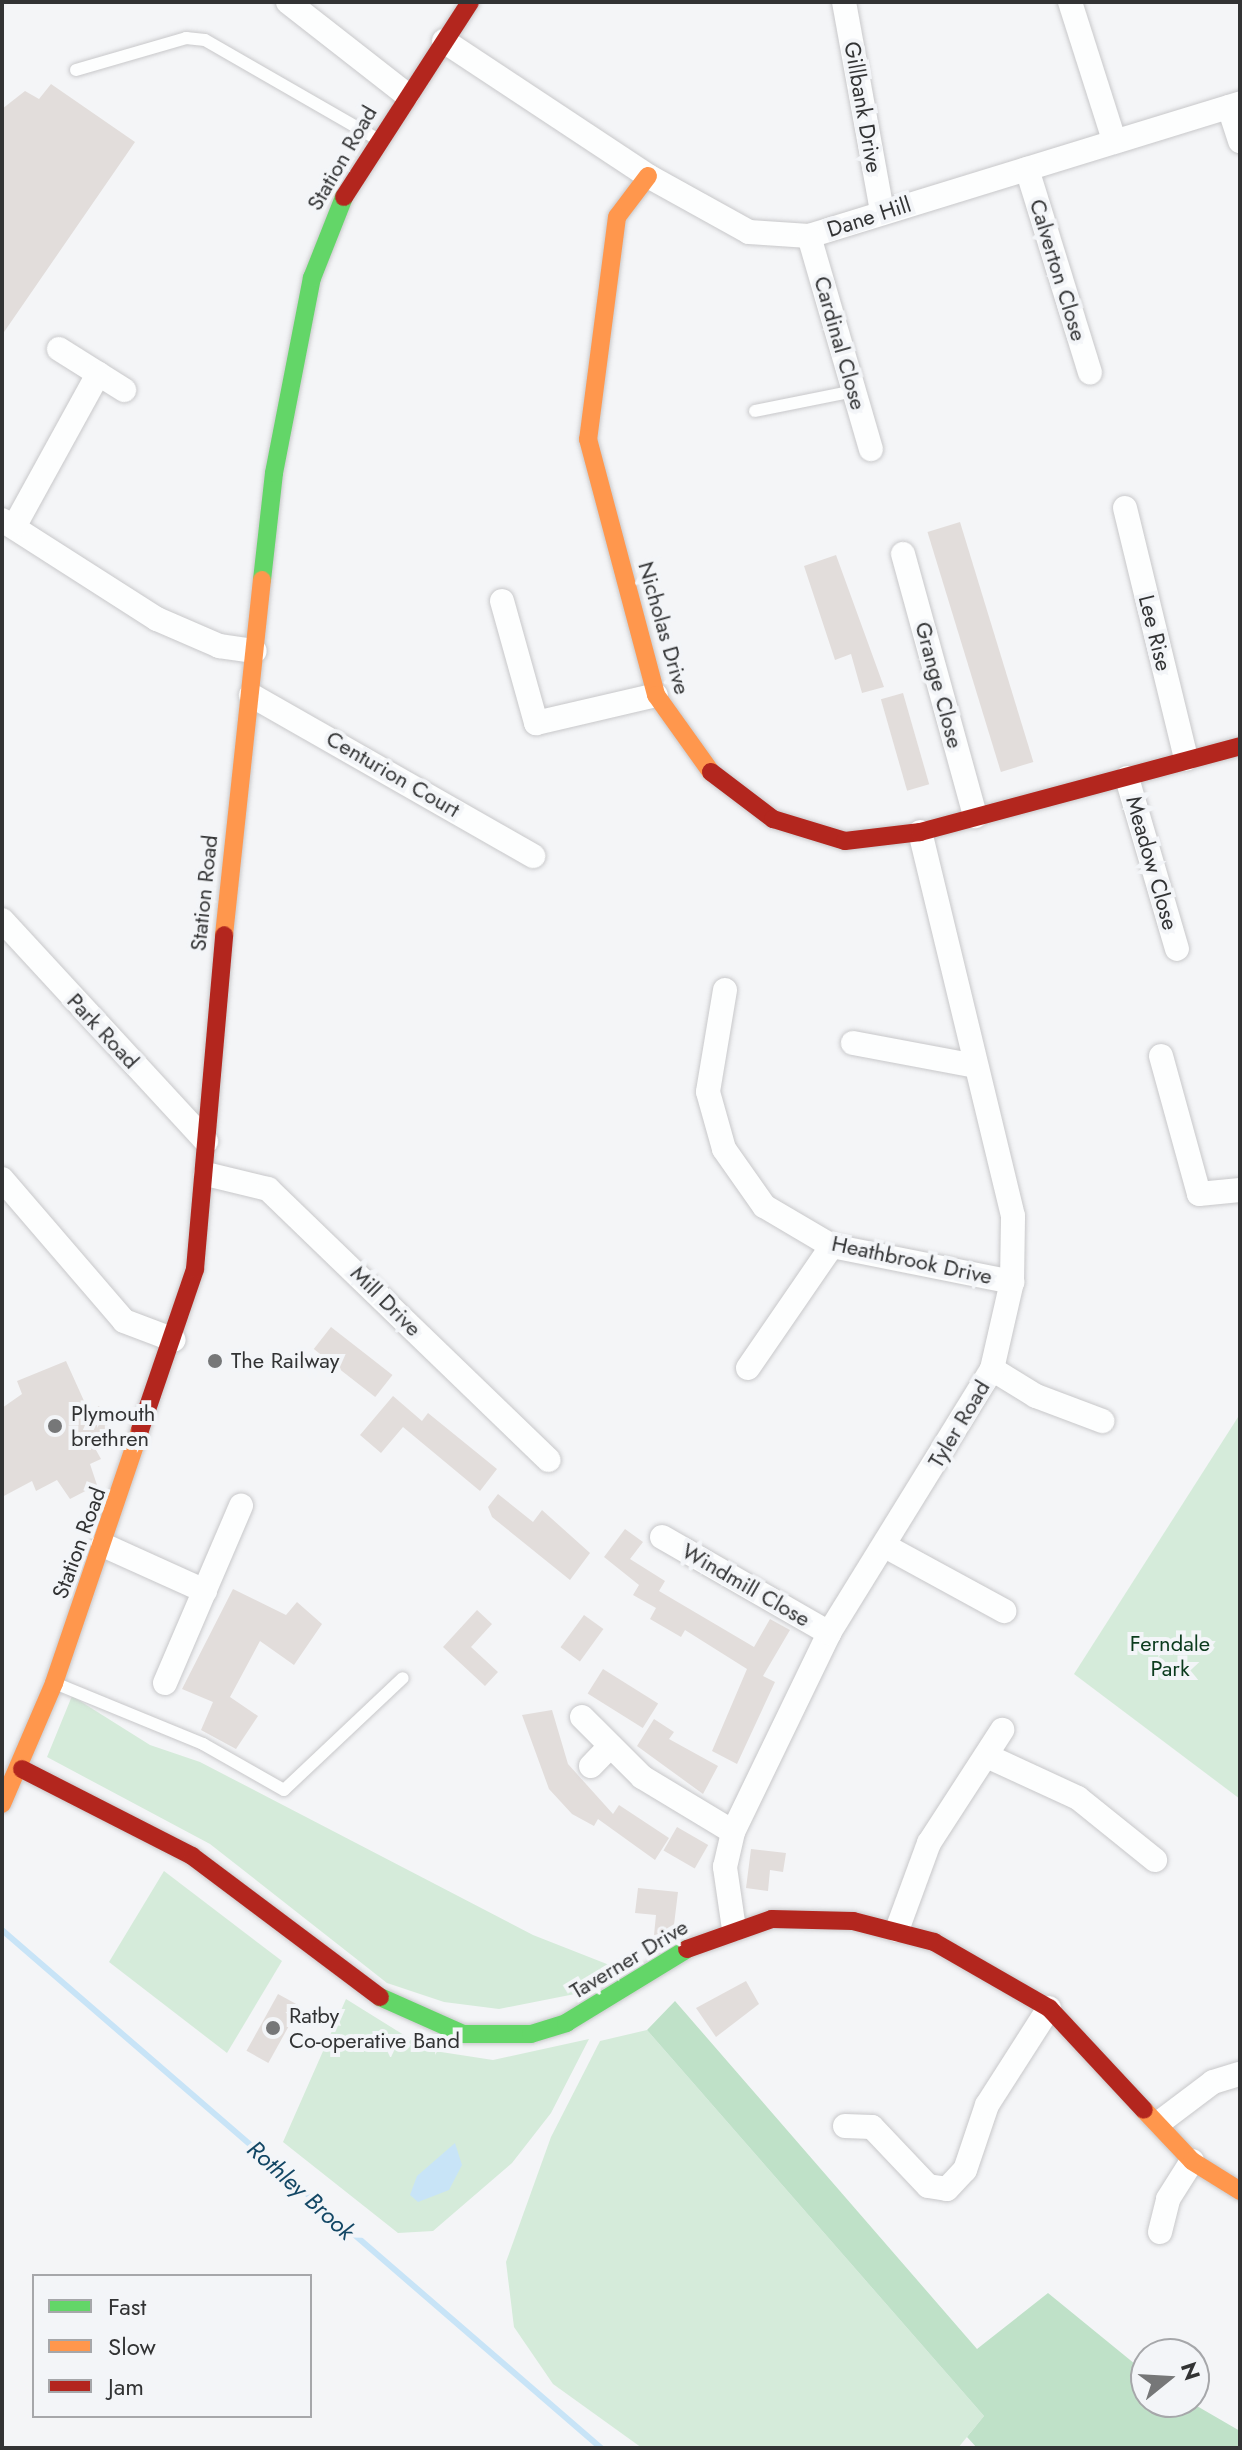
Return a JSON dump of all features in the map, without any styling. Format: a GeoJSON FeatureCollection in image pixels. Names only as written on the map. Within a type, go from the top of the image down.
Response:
{"type":"FeatureCollection","features":[{"type":"Feature","properties":{"kind":"street"},"geometry":{"type":"LineString","coordinates":[[288,2],[407,95]]}},
{"type":"Feature","properties":{"kind":"street","name":"Station Road"},"geometry":{"type":"LineString","coordinates":[[2,1804],[22,1769],[54,1683],[174,1340],[195,1269],[274,473],[312,278],[336,209],[378,139],[470,2]]}},
{"type":"Feature","properties":{"kind":"street","name":"Gillbank Drive"},"geometry":{"type":"LineString","coordinates":[[844,2],[882,212]]}},
{"type":"Feature","properties":{"kind":"street"},"geometry":{"type":"LineString","coordinates":[[1070,2],[1114,140]]}},
{"type":"Feature","properties":{"kind":"street","name":"Dane Hill"},"geometry":{"type":"LineString","coordinates":[[444,41],[648,176],[749,232],[809,236],[1234,105]]}},
{"type":"Feature","properties":{"kind":"street"},"geometry":{"type":"LineString","coordinates":[[1234,105],[1240,141]]}},
{"type":"Feature","properties":{"kind":"street","name":"Calverton Close"},"geometry":{"type":"LineString","coordinates":[[1027,169],[1090,372]]}},
{"type":"Feature","properties":{"kind":"street","name":"Nicholas Drive"},"geometry":{"type":"LineString","coordinates":[[648,176],[617,217],[588,439],[656,695],[704,767],[773,819],[845,841],[920,832],[1240,746]]}},
{"type":"Feature","properties":{"kind":"street","name":"Cardinal Close"},"geometry":{"type":"LineString","coordinates":[[809,236],[871,449]]}},
{"type":"Feature","properties":{"kind":"street"},"geometry":{"type":"LineString","coordinates":[[59,349],[124,390]]}},
{"type":"Feature","properties":{"kind":"street"},"geometry":{"type":"LineString","coordinates":[[98,374],[8,524],[157,619],[219,646],[255,651]]}},
{"type":"Feature","properties":{"kind":"street","name":"Lee Rise"},"geometry":{"type":"LineString","coordinates":[[1125,508],[1186,759]]}},
{"type":"Feature","properties":{"kind":"street","name":"Grange Close"},"geometry":{"type":"LineString","coordinates":[[903,554],[975,816]]}},
{"type":"Feature","properties":{"kind":"street"},"geometry":{"type":"LineString","coordinates":[[502,601],[536,723],[656,695]]}},
{"type":"Feature","properties":{"kind":"street","name":"Centurion Court"},"geometry":{"type":"LineString","coordinates":[[251,695],[533,856]]}},
{"type":"Feature","properties":{"kind":"street","name":"Meadow Close"},"geometry":{"type":"LineString","coordinates":[[1127,778],[1177,949]]}},
{"type":"Feature","properties":{"kind":"street","name":"Tyler Road"},"geometry":{"type":"LineString","coordinates":[[734,1929],[725,1867],[733,1832],[829,1633],[992,1369],[1012,1282],[1013,1216],[920,832]]}},
{"type":"Feature","properties":{"kind":"street","name":"Park Road"},"geometry":{"type":"LineString","coordinates":[[2,920],[206,1141]]}},
{"type":"Feature","properties":{"kind":"street","name":"Heathbrook Drive"},"geometry":{"type":"LineString","coordinates":[[725,990],[708,1092],[724,1149],[764,1206],[832,1246],[1012,1282]]}},
{"type":"Feature","properties":{"kind":"street"},"geometry":{"type":"LineString","coordinates":[[853,1043],[976,1066]]}},
{"type":"Feature","properties":{"kind":"street"},"geometry":{"type":"LineString","coordinates":[[1161,1056],[1199,1194],[1240,1190]]}},
{"type":"Feature","properties":{"kind":"street","name":"Mill Drive"},"geometry":{"type":"LineString","coordinates":[[206,1174],[268,1189],[549,1460]]}},
{"type":"Feature","properties":{"kind":"street"},"geometry":{"type":"LineString","coordinates":[[2,1179],[124,1321],[174,1340]]}},
{"type":"Feature","properties":{"kind":"street"},"geometry":{"type":"LineString","coordinates":[[748,1368],[832,1246]]}},
{"type":"Feature","properties":{"kind":"street"},"geometry":{"type":"LineString","coordinates":[[992,1369],[1036,1396],[1102,1421]]}},
{"type":"Feature","properties":{"kind":"street"},"geometry":{"type":"LineString","coordinates":[[165,1683],[241,1506]]}},
{"type":"Feature","properties":{"kind":"street","name":"Windmill Close"},"geometry":{"type":"LineString","coordinates":[[662,1537],[829,1633]]}},
{"type":"Feature","properties":{"kind":"street"},"geometry":{"type":"LineString","coordinates":[[103,1545],[205,1591]]}},
{"type":"Feature","properties":{"kind":"street"},"geometry":{"type":"LineString","coordinates":[[885,1546],[1004,1611]]}},
{"type":"Feature","properties":{"kind":"street"},"geometry":{"type":"LineString","coordinates":[[582,1717],[642,1777],[733,1832]]}},
{"type":"Feature","properties":{"kind":"street"},"geometry":{"type":"LineString","coordinates":[[897,1930],[929,1843],[1002,1730]]}},
{"type":"Feature","properties":{"kind":"street"},"geometry":{"type":"LineString","coordinates":[[591,1766],[610,1746]]}},
{"type":"Feature","properties":{"kind":"street"},"geometry":{"type":"LineString","coordinates":[[987,1756],[1078,1798],[1155,1860]]}},
{"type":"Feature","properties":{"kind":"street","name":"Taverner Drive"},"geometry":{"type":"LineString","coordinates":[[22,1769],[192,1856],[379,1996],[463,2034],[531,2034],[566,2023],[684,1950],[734,1929],[805,1916],[897,1930],[975,1963],[1049,2008],[1160,2122],[1192,2161],[1240,2191]]}},
{"type":"Feature","properties":{"kind":"street"},"geometry":{"type":"LineString","coordinates":[[845,2126],[872,2127],[928,2186],[947,2189],[965,2170],[987,2105],[1049,2008]]}},
{"type":"Feature","properties":{"kind":"street"},"geometry":{"type":"LineString","coordinates":[[1160,2122],[1213,2082],[1240,2074]]}},
{"type":"Feature","properties":{"kind":"street"},"geometry":{"type":"LineString","coordinates":[[1160,2232],[1168,2199],[1192,2161]]}},
{"type":"Feature","properties":{"kind":"lane"},"geometry":{"type":"LineString","coordinates":[[76,70],[186,38],[205,40],[378,139]]}},
{"type":"Feature","properties":{"kind":"lane"},"geometry":{"type":"LineString","coordinates":[[755,411],[854,391]]}},
{"type":"Feature","properties":{"kind":"lane"},"geometry":{"type":"LineString","coordinates":[[54,1683],[203,1744],[284,1790],[403,1678]]}},
{"type":"Feature","properties":{"kind":"green space","name":"Ferndale Park"},"geometry":{"type":"Polygon","coordinates":[[[1240,1414],[1240,1799],[1074,1674],[1240,1414]]]}},
{"type":"Feature","properties":{"kind":"green space"},"geometry":{"type":"Polygon","coordinates":[[[72,1696],[150,1745],[200,1762],[533,1935],[617,1968],[585,1992],[499,2009],[444,2002],[387,1983],[210,1844],[47,1757],[72,1696]]]}},
{"type":"Feature","properties":{"kind":"green space"},"geometry":{"type":"Polygon","coordinates":[[[164,1871],[282,1961],[227,2053],[109,1962],[164,1871]]]}},
{"type":"Feature","properties":{"kind":"green space"},"geometry":{"type":"Polygon","coordinates":[[[346,1999],[428,2050],[493,2060],[589,2039],[551,2113],[512,2163],[433,2231],[398,2233],[283,2142],[346,1999]]]}},
{"type":"Feature","properties":{"kind":"green space"},"geometry":{"type":"Polygon","coordinates":[[[675,2001],[977,2349],[1048,2293],[1130,2360],[1130,2418],[1210,2418],[1210,2414],[1240,2431],[1240,2448],[977,2448],[967,2437],[984,2416],[647,2030],[675,2001]]]}},
{"type":"Feature","properties":{"kind":"green space"},"geometry":{"type":"Polygon","coordinates":[[[647,2030],[984,2416],[958,2448],[642,2448],[553,2384],[514,2327],[506,2262],[551,2137],[600,2041],[647,2030]]]}},
{"type":"Feature","properties":{"kind":"water"},"geometry":{"type":"Polygon","coordinates":[[[455,2143],[462,2165],[449,2190],[418,2202],[410,2195],[417,2176],[455,2143]]]}},
{"type":"Feature","properties":{"kind":"building"},"geometry":{"type":"Polygon","coordinates":[[[51,84],[135,142],[2,335],[2,109],[25,91],[39,99],[51,84]]]}},
{"type":"Feature","properties":{"kind":"building"},"geometry":{"type":"Polygon","coordinates":[[[960,522],[1033,762],[1001,772],[927,532],[960,522]]]}},
{"type":"Feature","properties":{"kind":"building"},"geometry":{"type":"Polygon","coordinates":[[[836,555],[884,687],[862,693],[851,654],[835,660],[804,566],[836,555]]]}},
{"type":"Feature","properties":{"kind":"building"},"geometry":{"type":"Polygon","coordinates":[[[903,693],[929,784],[907,791],[881,699],[903,693]]]}},
{"type":"Feature","properties":{"kind":"building"},"geometry":{"type":"Polygon","coordinates":[[[331,1327],[392,1375],[375,1397],[314,1349],[331,1327]]]}},
{"type":"Feature","properties":{"kind":"building","name":"Plymouth brethren"},"geometry":{"type":"Polygon","coordinates":[[[66,1361],[89,1412],[99,1406],[112,1435],[91,1441],[101,1459],[90,1464],[97,1485],[70,1499],[57,1480],[36,1491],[32,1481],[2,1497],[2,1408],[22,1394],[17,1381],[66,1361]]]}},
{"type":"Feature","properties":{"kind":"building"},"geometry":{"type":"Polygon","coordinates":[[[393,1396],[422,1421],[428,1413],[497,1469],[480,1491],[403,1427],[381,1453],[360,1435],[393,1396]]]}},
{"type":"Feature","properties":{"kind":"building"},"geometry":{"type":"Polygon","coordinates":[[[498,1494],[533,1522],[542,1510],[590,1553],[570,1580],[492,1517],[488,1507],[498,1494]]]}},
{"type":"Feature","properties":{"kind":"building"},"geometry":{"type":"Polygon","coordinates":[[[625,1529],[643,1542],[630,1559],[665,1581],[659,1591],[754,1647],[770,1619],[790,1630],[763,1676],[775,1682],[737,1764],[712,1751],[747,1669],[685,1630],[681,1637],[650,1619],[656,1608],[633,1595],[639,1585],[604,1557],[625,1529]]]}},
{"type":"Feature","properties":{"kind":"building"},"geometry":{"type":"Polygon","coordinates":[[[233,1589],[286,1615],[297,1602],[322,1624],[294,1665],[260,1641],[230,1697],[258,1716],[236,1749],[201,1730],[213,1702],[182,1689],[233,1589]]]}},
{"type":"Feature","properties":{"kind":"building"},"geometry":{"type":"Polygon","coordinates":[[[477,1610],[492,1624],[471,1647],[498,1672],[485,1686],[443,1647],[477,1610]]]}},
{"type":"Feature","properties":{"kind":"building"},"geometry":{"type":"Polygon","coordinates":[[[584,1615],[603,1629],[580,1661],[560,1647],[584,1615]]]}},
{"type":"Feature","properties":{"kind":"building"},"geometry":{"type":"Polygon","coordinates":[[[603,1669],[658,1703],[643,1728],[588,1694],[603,1669]]]}},
{"type":"Feature","properties":{"kind":"building"},"geometry":{"type":"Polygon","coordinates":[[[552,1710],[568,1764],[613,1814],[619,1805],[669,1838],[655,1860],[598,1819],[594,1826],[572,1814],[549,1789],[522,1715],[552,1710]]]}},
{"type":"Feature","properties":{"kind":"building"},"geometry":{"type":"Polygon","coordinates":[[[654,1719],[674,1732],[669,1739],[718,1766],[703,1794],[637,1746],[654,1719]]]}},
{"type":"Feature","properties":{"kind":"building"},"geometry":{"type":"Polygon","coordinates":[[[677,1827],[708,1845],[695,1868],[664,1850],[677,1827]]]}},
{"type":"Feature","properties":{"kind":"building"},"geometry":{"type":"Polygon","coordinates":[[[751,1849],[786,1853],[783,1872],[770,1870],[768,1891],[746,1888],[751,1849]]]}},
{"type":"Feature","properties":{"kind":"building"},"geometry":{"type":"Polygon","coordinates":[[[638,1888],[678,1892],[673,1933],[654,1935],[656,1915],[635,1913],[638,1888]]]}},
{"type":"Feature","properties":{"kind":"building"},"geometry":{"type":"Polygon","coordinates":[[[746,1981],[759,2004],[716,2037],[696,2008],[746,1981]]]}},
{"type":"Feature","properties":{"kind":"building","name":"Ratby Co-operative Band"},"geometry":{"type":"Polygon","coordinates":[[[278,1994],[300,2006],[268,2063],[246,2051],[278,1994]]]}},
{"type":"Feature","properties":{"kind":"waterway","name":"Rothley Brook"},"geometry":{"type":"LineString","coordinates":[[2,1930],[601,2448]]}},
{"type":"Feature","properties":{"kind":"traffic: fast"},"geometry":{"type":"LineString","coordinates":[[262,580],[274,473],[312,278],[344,197]]}},
{"type":"Feature","properties":{"kind":"traffic: fast"},"geometry":{"type":"LineString","coordinates":[[380,1997],[463,2034],[531,2034],[566,2023],[687,1949]]}},
{"type":"Feature","properties":{"kind":"traffic: slow"},"geometry":{"type":"LineString","coordinates":[[648,176],[617,217],[588,439],[656,695],[711,772]]}},
{"type":"Feature","properties":{"kind":"traffic: slow"},"geometry":{"type":"LineString","coordinates":[[224,935],[262,580]]}},
{"type":"Feature","properties":{"kind":"traffic: slow"},"geometry":{"type":"LineString","coordinates":[[2,1804],[54,1683],[140,1430]]}},
{"type":"Feature","properties":{"kind":"traffic: slow"},"geometry":{"type":"LineString","coordinates":[[1144,2110],[1192,2161],[1240,2191]]}},
{"type":"Feature","properties":{"kind":"traffic: jam"},"geometry":{"type":"LineString","coordinates":[[344,197],[470,2]]}},
{"type":"Feature","properties":{"kind":"traffic: jam"},"geometry":{"type":"LineString","coordinates":[[711,772],[773,819],[845,841],[920,832],[1240,746]]}},
{"type":"Feature","properties":{"kind":"traffic: jam"},"geometry":{"type":"LineString","coordinates":[[140,1430],[195,1269],[224,935]]}},
{"type":"Feature","properties":{"kind":"traffic: jam"},"geometry":{"type":"LineString","coordinates":[[22,1769],[192,1856],[380,1997]]}},
{"type":"Feature","properties":{"kind":"traffic: jam"},"geometry":{"type":"LineString","coordinates":[[687,1949],[772,1919],[853,1921],[934,1942],[1049,2008],[1144,2110]]}},
{"type":"Feature","properties":{"kind":"place","name":"The Railway"},"geometry":{"type":"Point","coordinates":[215,1361]}},
{"type":"Feature","properties":{"kind":"place","name":"Plymouth brethren"},"geometry":{"type":"Point","coordinates":[55,1426]}},
{"type":"Feature","properties":{"kind":"place","name":"Ratby Co-operative Band"},"geometry":{"type":"Point","coordinates":[273,2028]}}]}
